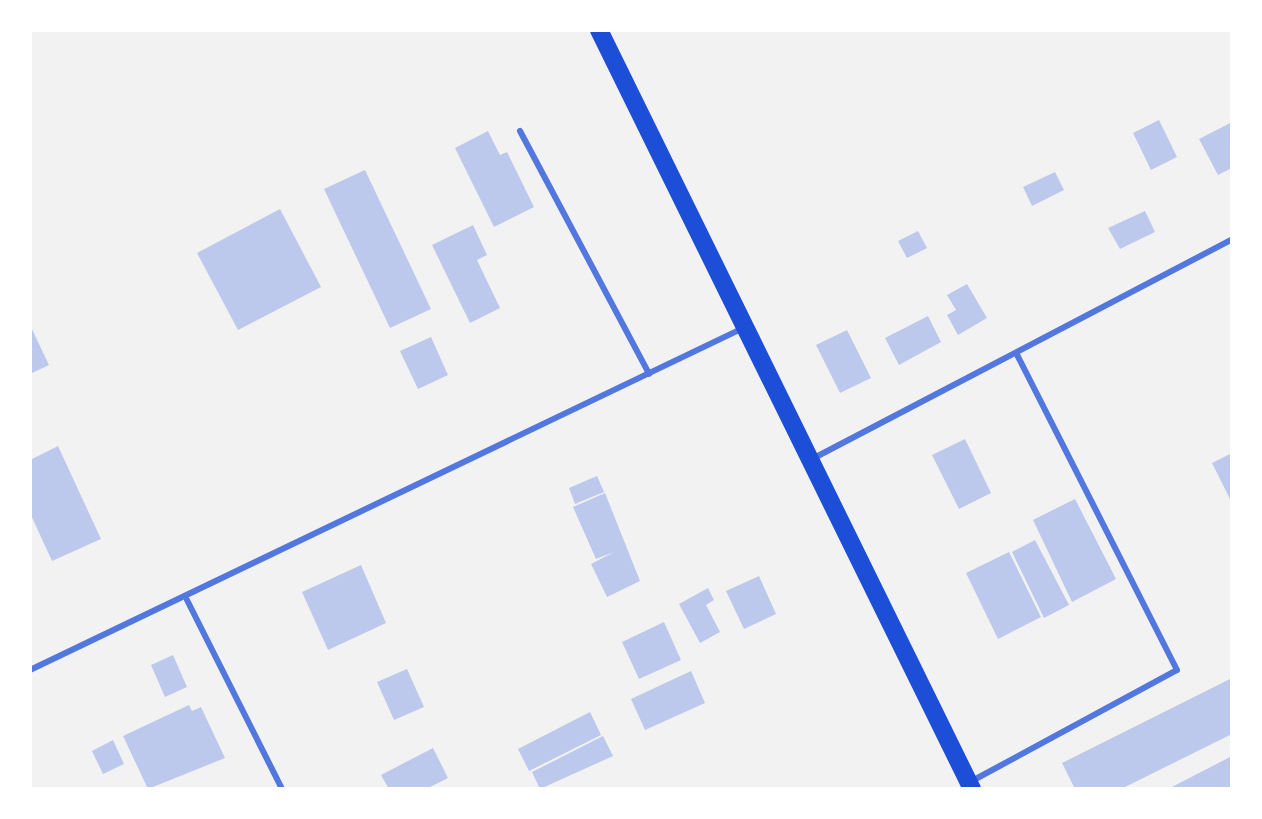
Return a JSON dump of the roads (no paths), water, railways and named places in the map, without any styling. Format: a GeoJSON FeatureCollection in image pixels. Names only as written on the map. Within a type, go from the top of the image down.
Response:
{"type":"FeatureCollection","features":[{"type":"Feature","properties":{"kind":"main road"},"geometry":{"type":"LineString","coordinates":[[599,30],[970,786]]}},
{"type":"Feature","properties":{"kind":"lane"},"geometry":{"type":"LineString","coordinates":[[520,131],[649,374]]}},
{"type":"Feature","properties":{"kind":"lane"},"geometry":{"type":"LineString","coordinates":[[810,460],[1232,239]]}},
{"type":"Feature","properties":{"kind":"lane"},"geometry":{"type":"LineString","coordinates":[[30,670],[187,600],[746,327]]}},
{"type":"Feature","properties":{"kind":"lane"},"geometry":{"type":"LineString","coordinates":[[970,786],[1177,670],[1016,354]]}},
{"type":"Feature","properties":{"kind":"lane"},"geometry":{"type":"LineString","coordinates":[[187,600],[282,789]]}}]}
